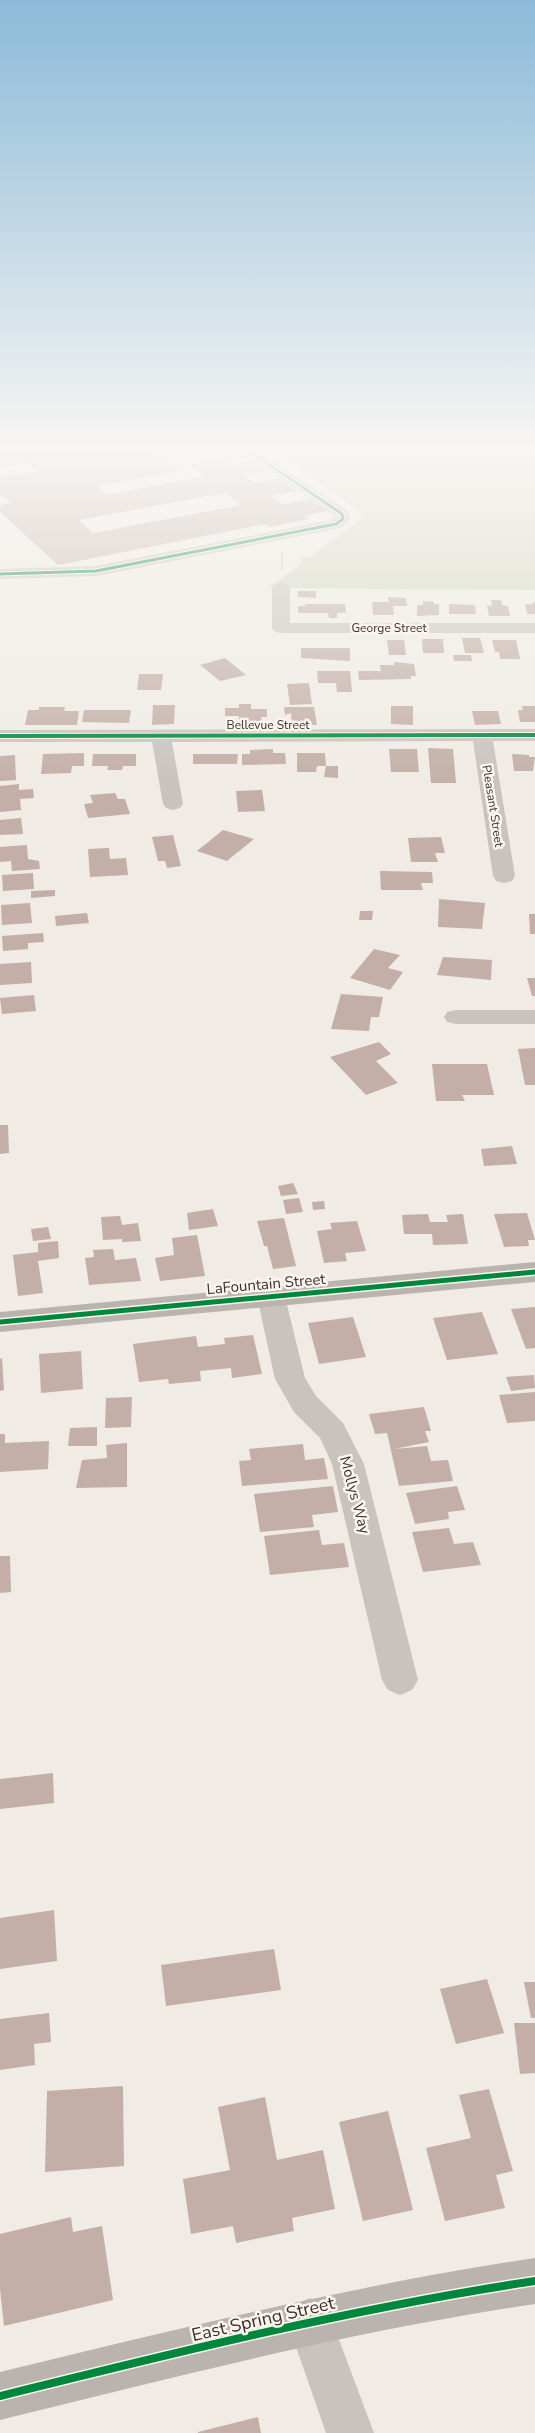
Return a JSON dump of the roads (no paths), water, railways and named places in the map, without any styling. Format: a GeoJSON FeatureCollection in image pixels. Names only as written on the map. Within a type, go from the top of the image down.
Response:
{"type":"FeatureCollection","features":[{"type":"Feature","properties":{"kind":"street"},"geometry":{"type":"LineString","coordinates":[[0,574],[86,572],[140,562]]}},
{"type":"Feature","properties":{"kind":"street","name":"George Street"},"geometry":{"type":"LineString","coordinates":[[281,588],[281,628],[535,628]]}},
{"type":"Feature","properties":{"kind":"street"},"geometry":{"type":"LineString","coordinates":[[160,735],[173,804]]}},
{"type":"Feature","properties":{"kind":"street","name":"Pleasant Street"},"geometry":{"type":"LineString","coordinates":[[482,735],[504,876]]}},
{"type":"Feature","properties":{"kind":"street","name":"Bellevue Street"},"geometry":{"type":"LineString","coordinates":[[0,736],[535,735]]}},
{"type":"Feature","properties":{"kind":"street"},"geometry":{"type":"LineString","coordinates":[[456,1017],[535,1017]]}},
{"type":"Feature","properties":{"kind":"street","name":"LaFountain Street"},"geometry":{"type":"LineString","coordinates":[[0,1322],[535,1272]]}},
{"type":"Feature","properties":{"kind":"street","name":"Mollys Way"},"geometry":{"type":"LineString","coordinates":[[271,1297],[290,1379],[305,1404],[332,1432],[346,1459],[400,1680]]}},
{"type":"Feature","properties":{"kind":"street","name":"East Spring Street"},"geometry":{"type":"LineString","coordinates":[[0,2396],[310,2321],[474,2289],[535,2281]]}},
{"type":"Feature","properties":{"kind":"street"},"geometry":{"type":"LineString","coordinates":[[310,2321],[350,2433]]}}]}
